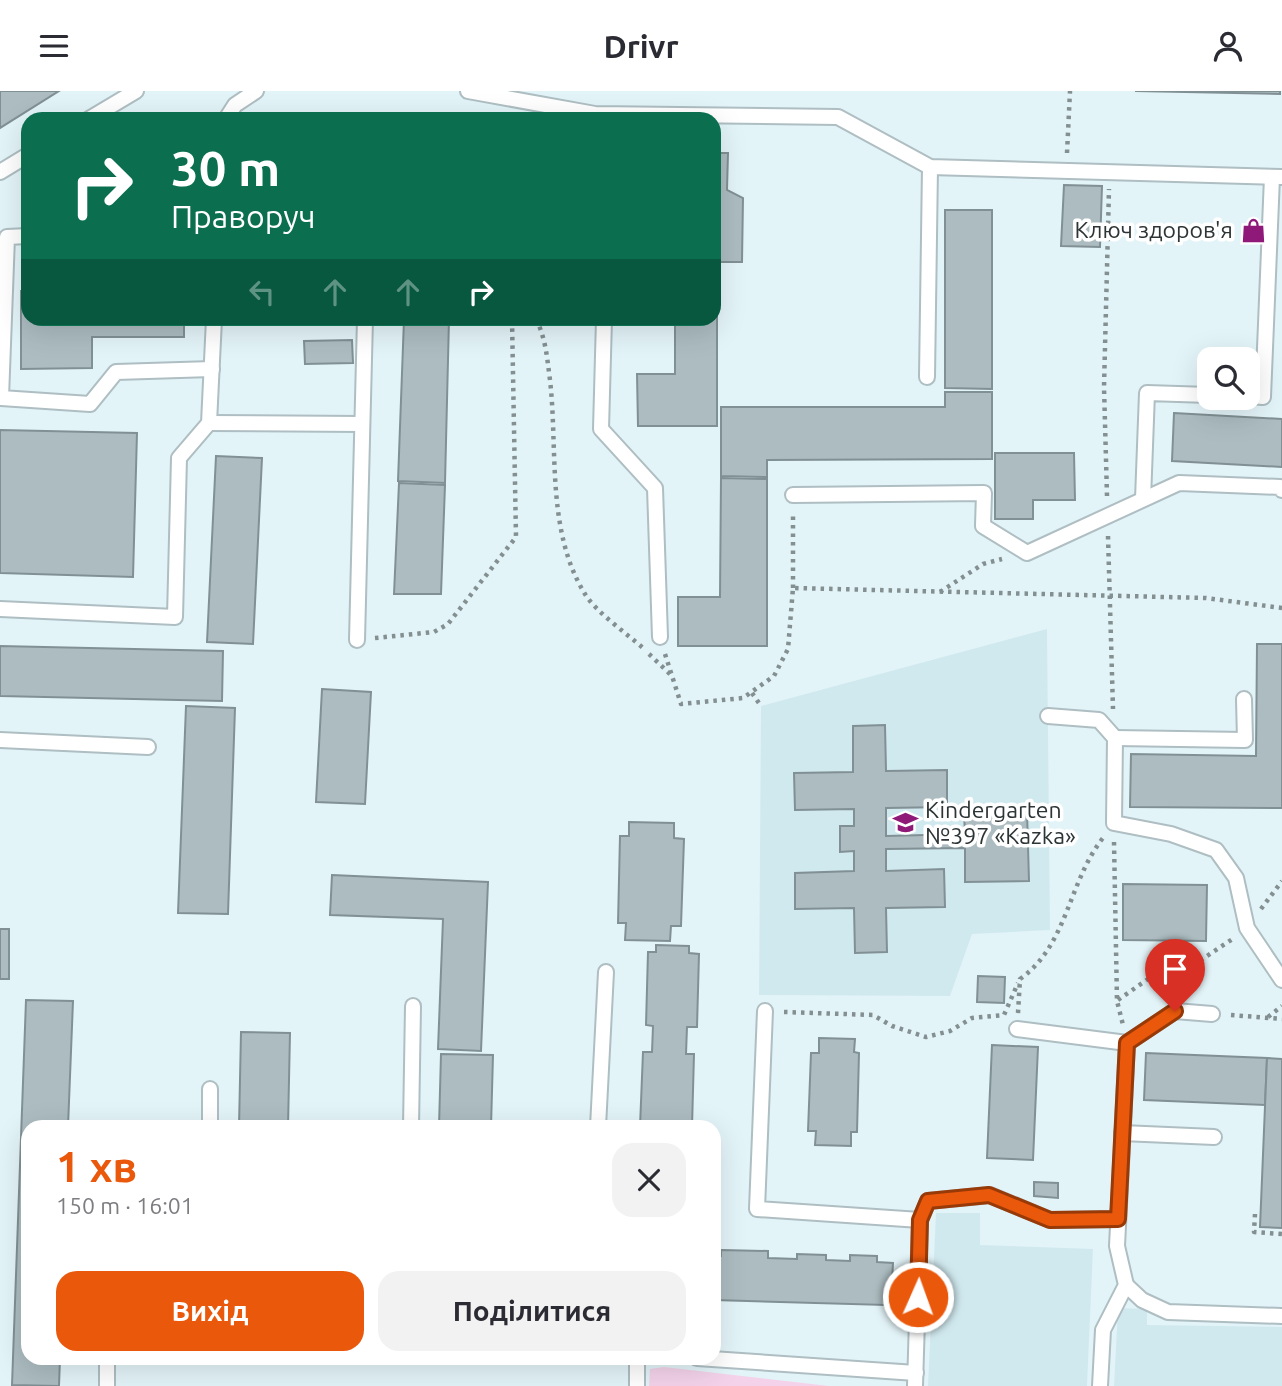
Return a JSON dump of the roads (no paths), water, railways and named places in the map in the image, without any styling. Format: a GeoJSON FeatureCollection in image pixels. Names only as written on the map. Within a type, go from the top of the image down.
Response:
{"type":"FeatureCollection","features":[{"type":"Feature","properties":{"kind":"lane"},"geometry":{"type":"LineString","coordinates":[[101,112],[136,91]]}},
{"type":"Feature","properties":{"kind":"lane"},"geometry":{"type":"LineString","coordinates":[[230,112],[235,105],[256,91]]}},
{"type":"Feature","properties":{"kind":"lane"},"geometry":{"type":"LineString","coordinates":[[468,91],[571,112]]}},
{"type":"Feature","properties":{"kind":"lane"},"geometry":{"type":"LineString","coordinates":[[721,117],[838,117],[930,167],[1277,177],[1263,397],[1260,397]]}},
{"type":"Feature","properties":{"kind":"lane"},"geometry":{"type":"LineString","coordinates":[[0,172],[21,159]]}},
{"type":"Feature","properties":{"kind":"lane"},"geometry":{"type":"LineString","coordinates":[[927,377],[930,167]]}},
{"type":"Feature","properties":{"kind":"lane"},"geometry":{"type":"LineString","coordinates":[[21,236],[7,237],[1,398],[90,404],[116,372],[212,369]]}},
{"type":"Feature","properties":{"kind":"lane"},"geometry":{"type":"LineString","coordinates":[[0,609],[175,617],[179,457],[209,423],[214,326]]}},
{"type":"Feature","properties":{"kind":"lane"},"geometry":{"type":"LineString","coordinates":[[357,640],[365,326]]}},
{"type":"Feature","properties":{"kind":"lane"},"geometry":{"type":"LineString","coordinates":[[604,326],[601,429],[655,488],[660,637]]}},
{"type":"Feature","properties":{"kind":"lane"},"geometry":{"type":"LineString","coordinates":[[1143,499],[1147,393],[1197,395]]}},
{"type":"Feature","properties":{"kind":"lane"},"geometry":{"type":"LineString","coordinates":[[209,423],[362,424]]}},
{"type":"Feature","properties":{"kind":"lane"},"geometry":{"type":"LineString","coordinates":[[793,495],[984,492],[982,526],[1027,553],[1179,483],[1280,487],[1282,490]]}},
{"type":"Feature","properties":{"kind":"lane"},"geometry":{"type":"LineString","coordinates":[[1115,738],[1245,740],[1244,699]]}},
{"type":"Feature","properties":{"kind":"lane"},"geometry":{"type":"LineString","coordinates":[[1048,716],[1099,720],[1115,738],[1114,823],[1171,834],[1216,851],[1236,878],[1247,928],[1270,967],[1282,980]]}},
{"type":"Feature","properties":{"kind":"lane"},"geometry":{"type":"LineString","coordinates":[[0,740],[148,747]]}},
{"type":"Feature","properties":{"kind":"lane"},"geometry":{"type":"LineString","coordinates":[[598,1120],[606,972]]}},
{"type":"Feature","properties":{"kind":"lane"},"geometry":{"type":"LineString","coordinates":[[411,1120],[413,1006]]}},
{"type":"Feature","properties":{"kind":"lane"},"geometry":{"type":"LineString","coordinates":[[765,1011],[757,1209],[920,1220]]}},
{"type":"Feature","properties":{"kind":"lane"},"geometry":{"type":"LineString","coordinates":[[1017,1029],[1127,1043],[1175,1011],[1212,1014]]}},
{"type":"Feature","properties":{"kind":"lane"},"geometry":{"type":"LineString","coordinates":[[1127,1043],[1117,1246],[1126,1285],[1142,1300],[1168,1312],[1282,1316]]}},
{"type":"Feature","properties":{"kind":"lane"},"geometry":{"type":"LineString","coordinates":[[210,1089],[210,1120]]}},
{"type":"Feature","properties":{"kind":"lane"},"geometry":{"type":"LineString","coordinates":[[1122,1133],[1214,1137]]}},
{"type":"Feature","properties":{"kind":"lane"},"geometry":{"type":"LineString","coordinates":[[721,1360],[915,1379],[920,1220],[928,1201],[989,1195],[1050,1220],[1118,1219]]}},
{"type":"Feature","properties":{"kind":"lane"},"geometry":{"type":"LineString","coordinates":[[1100,1386],[1103,1330],[1126,1285]]}},
{"type":"Feature","properties":{"kind":"lane"},"geometry":{"type":"LineString","coordinates":[[107,1365],[107,1386]]}},
{"type":"Feature","properties":{"kind":"lane"},"geometry":{"type":"LineString","coordinates":[[637,1365],[637,1386]]}},
{"type":"Feature","properties":{"kind":"place","name":"Ключ здоров'я"},"geometry":{"type":"Point","coordinates":[1253,230]}},
{"type":"Feature","properties":{"kind":"place","name":"Kindergarten №397 «Kazka»"},"geometry":{"type":"Point","coordinates":[905,823]}}]}
